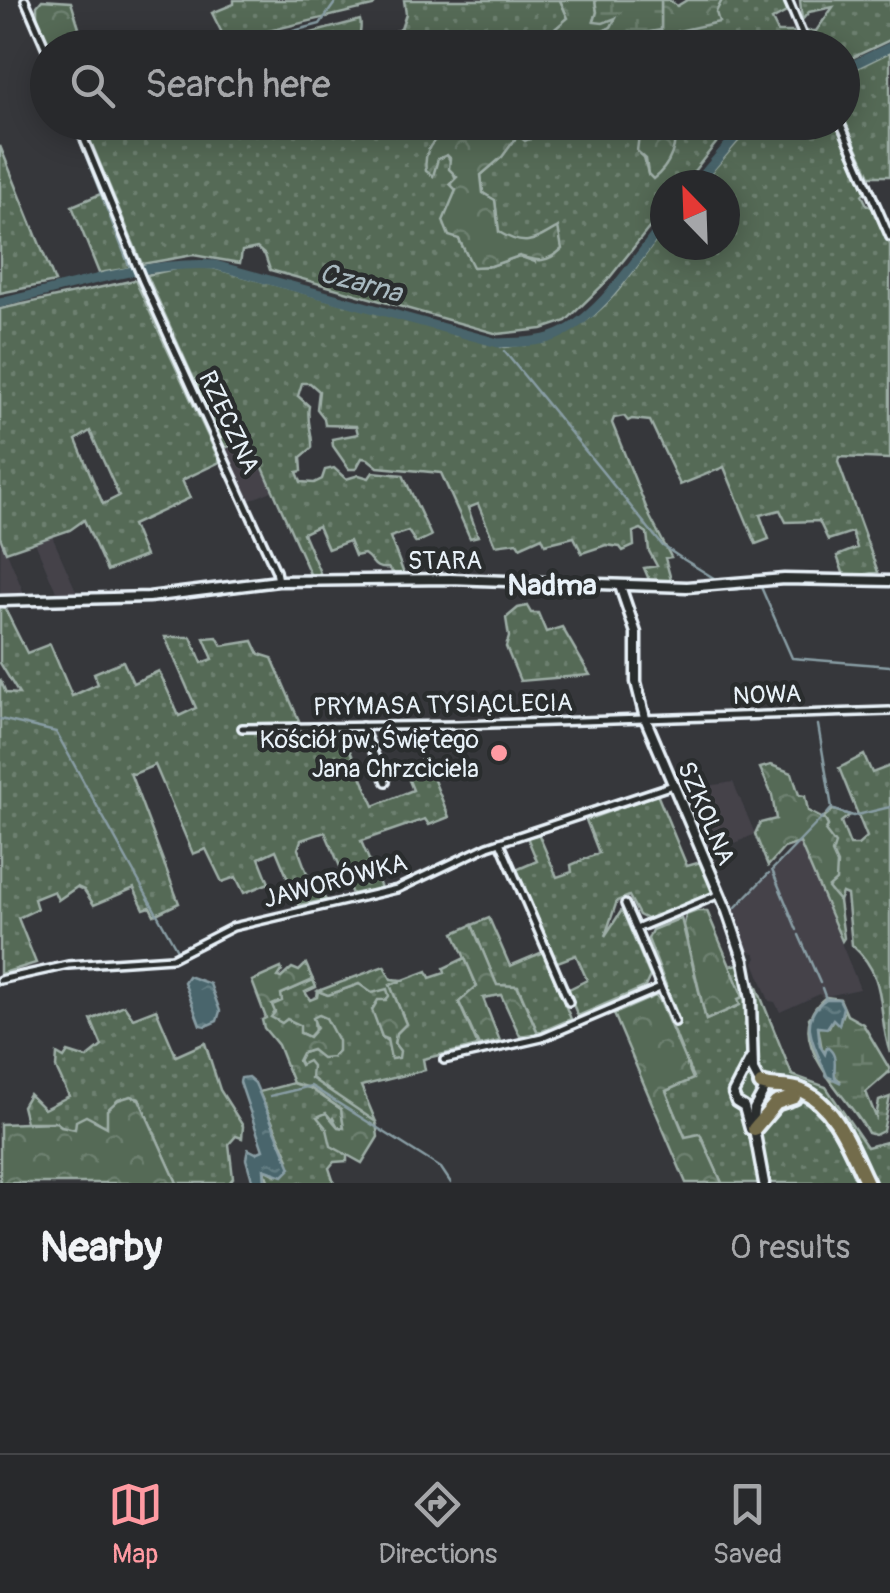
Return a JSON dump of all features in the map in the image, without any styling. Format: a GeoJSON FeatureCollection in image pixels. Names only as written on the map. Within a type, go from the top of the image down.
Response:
{"type":"FeatureCollection","features":[{"type":"Feature","properties":{"kind":"highway"},"geometry":{"type":"LineString","coordinates":[[759,1092],[794,1088],[816,1098],[833,1118],[868,1183]]}},
{"type":"Feature","properties":{"kind":"highway"},"geometry":{"type":"LineString","coordinates":[[759,1092],[794,1097],[821,1115],[859,1183]]}},
{"type":"Feature","properties":{"kind":"highway"},"geometry":{"type":"LineString","coordinates":[[754,1136],[776,1103],[794,1097]]}},
{"type":"Feature","properties":{"kind":"street"},"geometry":{"type":"LineString","coordinates":[[25,0],[38,30]]}},
{"type":"Feature","properties":{"kind":"street"},"geometry":{"type":"LineString","coordinates":[[788,0],[800,30]]}},
{"type":"Feature","properties":{"kind":"street","name":"RZECZNA"},"geometry":{"type":"LineString","coordinates":[[84,140],[278,581]]}},
{"type":"Feature","properties":{"kind":"street"},"geometry":{"type":"LineString","coordinates":[[848,140],[888,234]]}},
{"type":"Feature","properties":{"kind":"street","name":"STARA"},"geometry":{"type":"LineString","coordinates":[[0,601],[149,596],[278,581],[469,579],[688,587],[784,580],[890,581]]}},
{"type":"Feature","properties":{"kind":"street","name":"SZKOLNA"},"geometry":{"type":"LineString","coordinates":[[620,586],[636,633],[636,682],[645,718],[720,894],[744,961],[751,998],[752,1058],[759,1092],[754,1136]]}},
{"type":"Feature","properties":{"kind":"street","name":"NOWA"},"geometry":{"type":"LineString","coordinates":[[645,718],[890,711]]}},
{"type":"Feature","properties":{"kind":"street","name":"PRYMASA TYSIĄCLECIA"},"geometry":{"type":"LineString","coordinates":[[242,728],[645,718]]}},
{"type":"Feature","properties":{"kind":"street"},"geometry":{"type":"LineString","coordinates":[[362,726],[386,782]]}},
{"type":"Feature","properties":{"kind":"street","name":"JAWORÓWKA"},"geometry":{"type":"LineString","coordinates":[[0,980],[68,965],[172,958],[236,926],[397,888],[500,842],[673,784]]}},
{"type":"Feature","properties":{"kind":"street"},"geometry":{"type":"LineString","coordinates":[[500,842],[569,1002]]}},
{"type":"Feature","properties":{"kind":"street"},"geometry":{"type":"LineString","coordinates":[[636,929],[720,894]]}},
{"type":"Feature","properties":{"kind":"street"},"geometry":{"type":"LineString","coordinates":[[625,904],[674,1022]]}},
{"type":"Feature","properties":{"kind":"street"},"geometry":{"type":"LineString","coordinates":[[444,1060],[542,1038],[660,988]]}},
{"type":"Feature","properties":{"kind":"street","name":"SZKOLNA"},"geometry":{"type":"LineString","coordinates":[[752,1058],[733,1093],[736,1102],[744,1107],[754,1136],[764,1183]]}},
{"type":"Feature","properties":{"kind":"street"},"geometry":{"type":"LineString","coordinates":[[744,1078],[759,1092],[744,1107]]}},
{"type":"Feature","properties":{"kind":"shaded area"},"geometry":{"type":"Polygon","coordinates":[[[2,422],[77,593],[57,594],[34,540],[7,552],[25,596],[0,597],[2,422]]]}},
{"type":"Feature","properties":{"kind":"shaded area"},"geometry":{"type":"Polygon","coordinates":[[[250,437],[274,490],[248,501],[225,448],[250,437]]]}},
{"type":"Feature","properties":{"kind":"shaded area"},"geometry":{"type":"Polygon","coordinates":[[[733,782],[755,834],[709,855],[681,790],[733,782]]]}},
{"type":"Feature","properties":{"kind":"shaded area"},"geometry":{"type":"Polygon","coordinates":[[[800,842],[860,989],[822,997],[820,994],[780,1012],[775,1002],[769,1001],[754,962],[755,953],[748,952],[731,910],[800,842]]]}},
{"type":"Feature","properties":{"kind":"green space"},"geometry":{"type":"Polygon","coordinates":[[[42,0],[71,2],[80,30],[42,30],[37,6],[42,0]]]}},
{"type":"Feature","properties":{"kind":"green space"},"geometry":{"type":"Polygon","coordinates":[[[234,0],[378,0],[373,6],[272,30],[220,30],[212,13],[234,4],[234,0]]]}},
{"type":"Feature","properties":{"kind":"green space"},"geometry":{"type":"Polygon","coordinates":[[[404,0],[560,0],[568,18],[554,30],[398,30],[406,14],[404,0]]]}},
{"type":"Feature","properties":{"kind":"green space"},"geometry":{"type":"Polygon","coordinates":[[[560,0],[595,0],[594,21],[616,17],[605,30],[554,30],[568,18],[560,0]]]}},
{"type":"Feature","properties":{"kind":"green space"},"geometry":{"type":"Polygon","coordinates":[[[595,0],[661,0],[661,30],[605,30],[616,18],[594,22],[595,0]]]}},
{"type":"Feature","properties":{"kind":"green space"},"geometry":{"type":"Polygon","coordinates":[[[661,0],[677,6],[687,0],[722,0],[716,12],[719,22],[661,30],[661,0]]]}},
{"type":"Feature","properties":{"kind":"green space"},"geometry":{"type":"Polygon","coordinates":[[[722,0],[783,0],[788,11],[772,20],[777,30],[684,30],[708,18],[722,0]]]}},
{"type":"Feature","properties":{"kind":"green space"},"geometry":{"type":"Polygon","coordinates":[[[800,0],[890,0],[890,40],[860,54],[860,30],[817,30],[833,7],[809,12],[802,20],[800,0]]]}},
{"type":"Feature","properties":{"kind":"green space"},"geometry":{"type":"Polygon","coordinates":[[[360,20],[361,30],[323,30],[360,20]]]}},
{"type":"Feature","properties":{"kind":"green space"},"geometry":{"type":"Polygon","coordinates":[[[890,52],[890,176],[870,176],[854,140],[860,140],[860,67],[890,52]]]}},
{"type":"Feature","properties":{"kind":"green space"},"geometry":{"type":"Polygon","coordinates":[[[90,140],[439,140],[437,159],[447,155],[455,174],[458,237],[474,267],[491,266],[519,256],[535,262],[535,241],[516,242],[499,233],[495,201],[483,193],[481,175],[514,140],[640,140],[648,174],[650,171],[650,227],[607,281],[566,321],[542,329],[498,334],[270,270],[265,255],[257,248],[242,251],[240,263],[193,255],[142,264],[90,140]]]}},
{"type":"Feature","properties":{"kind":"green space"},"geometry":{"type":"Polygon","coordinates":[[[514,140],[481,175],[483,193],[495,200],[499,232],[529,241],[558,227],[562,249],[542,260],[519,256],[491,266],[473,267],[459,239],[449,236],[443,221],[456,190],[450,184],[457,177],[449,169],[450,158],[447,155],[438,159],[433,176],[426,171],[433,142],[514,140]]]}},
{"type":"Feature","properties":{"kind":"green space"},"geometry":{"type":"Polygon","coordinates":[[[638,140],[675,140],[662,170],[650,170],[650,176],[646,159],[637,151],[638,140]]]}},
{"type":"Feature","properties":{"kind":"green space"},"geometry":{"type":"Polygon","coordinates":[[[672,140],[719,140],[695,170],[651,170],[672,140]]]}},
{"type":"Feature","properties":{"kind":"green space"},"geometry":{"type":"Polygon","coordinates":[[[739,140],[843,140],[865,191],[862,195],[867,205],[874,208],[890,245],[890,459],[839,457],[838,462],[878,572],[845,578],[837,556],[857,548],[852,532],[828,540],[819,521],[786,522],[780,510],[760,515],[769,539],[756,544],[724,467],[680,485],[650,421],[628,421],[624,416],[614,418],[612,423],[650,517],[671,557],[665,558],[671,580],[650,582],[644,568],[657,566],[649,551],[647,533],[641,529],[633,532],[634,546],[623,551],[606,545],[582,553],[574,537],[545,544],[542,537],[520,547],[517,542],[495,545],[478,504],[468,508],[478,536],[470,538],[441,473],[378,467],[362,458],[356,469],[349,469],[332,439],[358,434],[356,426],[325,425],[317,409],[319,391],[310,383],[302,383],[298,396],[309,406],[312,448],[301,457],[302,471],[297,472],[301,482],[314,483],[322,479],[325,470],[334,468],[346,479],[359,475],[369,478],[373,472],[403,475],[431,536],[416,543],[408,531],[390,537],[404,574],[396,575],[388,568],[376,566],[364,554],[355,556],[349,541],[328,549],[318,526],[303,533],[321,575],[310,574],[250,438],[225,448],[147,275],[184,267],[213,268],[505,347],[537,342],[583,323],[615,293],[650,248],[650,260],[740,260],[740,170],[713,170],[739,140]]]}},
{"type":"Feature","properties":{"kind":"green space"},"geometry":{"type":"Polygon","coordinates":[[[0,146],[55,282],[0,293],[0,146]]]}},
{"type":"Feature","properties":{"kind":"green space"},"geometry":{"type":"Polygon","coordinates":[[[103,193],[130,268],[99,273],[72,206],[103,193]]]}},
{"type":"Feature","properties":{"kind":"green space"},"geometry":{"type":"Polygon","coordinates":[[[135,280],[220,462],[182,480],[190,498],[132,525],[145,556],[107,571],[84,520],[70,530],[6,552],[0,537],[0,309],[135,280]],[[90,431],[76,440],[103,504],[119,496],[90,431]]]}},
{"type":"Feature","properties":{"kind":"green space"},"geometry":{"type":"Polygon","coordinates":[[[527,606],[531,613],[538,613],[546,632],[562,627],[590,675],[520,681],[506,647],[506,618],[527,606]]]}},
{"type":"Feature","properties":{"kind":"green space"},"geometry":{"type":"Polygon","coordinates":[[[0,607],[4,607],[27,653],[50,644],[72,696],[98,684],[94,673],[123,661],[133,683],[159,671],[179,716],[196,708],[165,637],[191,637],[202,663],[213,659],[204,638],[217,637],[222,646],[253,641],[259,654],[272,658],[303,730],[341,730],[374,806],[413,790],[404,768],[425,758],[449,817],[429,825],[425,819],[361,841],[381,888],[352,894],[325,832],[301,840],[298,849],[308,876],[326,900],[299,905],[276,850],[259,858],[269,883],[244,893],[236,877],[222,882],[206,849],[193,854],[155,765],[130,773],[179,903],[154,915],[150,907],[144,909],[134,888],[94,905],[84,890],[77,887],[58,900],[54,891],[34,899],[37,909],[18,918],[36,963],[0,974],[0,679],[6,693],[19,694],[0,663],[0,607]]]}},
{"type":"Feature","properties":{"kind":"green space"},"geometry":{"type":"Polygon","coordinates":[[[864,755],[872,773],[890,766],[890,1053],[877,983],[852,945],[847,895],[842,893],[839,901],[827,888],[834,874],[824,817],[833,810],[850,815],[841,822],[850,845],[858,845],[867,837],[839,768],[864,755]]]}},
{"type":"Feature","properties":{"kind":"green space"},"geometry":{"type":"Polygon","coordinates":[[[771,765],[792,773],[799,795],[805,796],[808,811],[828,826],[825,831],[835,844],[832,853],[837,864],[836,881],[828,888],[839,901],[842,941],[800,843],[784,848],[768,866],[755,834],[760,823],[776,819],[772,795],[760,768],[771,765]]]}},
{"type":"Feature","properties":{"kind":"green space"},"geometry":{"type":"Polygon","coordinates":[[[657,794],[687,866],[701,862],[714,894],[647,919],[639,915],[629,896],[617,901],[605,936],[622,910],[650,976],[645,987],[578,1016],[567,990],[587,980],[576,955],[555,963],[516,870],[537,861],[527,837],[538,833],[557,877],[572,872],[571,865],[599,853],[586,820],[657,794]]]}},
{"type":"Feature","properties":{"kind":"green space"},"geometry":{"type":"Polygon","coordinates":[[[707,911],[743,997],[738,999],[740,1005],[706,1020],[684,925],[686,915],[707,911]]]}},
{"type":"Feature","properties":{"kind":"green space"},"geometry":{"type":"Polygon","coordinates":[[[489,918],[510,966],[543,952],[571,1019],[538,1033],[518,986],[497,986],[472,925],[489,918]]]}},
{"type":"Feature","properties":{"kind":"green space"},"geometry":{"type":"Polygon","coordinates":[[[681,918],[706,1020],[739,1005],[737,999],[742,996],[730,966],[738,964],[745,986],[756,985],[792,1075],[826,1087],[867,1147],[890,1141],[890,1183],[722,1183],[700,1134],[686,1138],[666,1091],[693,1078],[672,1026],[680,1022],[648,939],[652,930],[681,918]]]}},
{"type":"Feature","properties":{"kind":"green space"},"geometry":{"type":"Polygon","coordinates":[[[472,925],[497,985],[517,986],[538,1033],[520,1036],[501,995],[483,998],[500,1041],[479,1046],[459,1002],[477,986],[454,933],[472,925]]]}},
{"type":"Feature","properties":{"kind":"green space"},"geometry":{"type":"Polygon","coordinates":[[[465,958],[477,987],[459,1003],[478,1046],[423,1059],[425,1070],[361,1086],[376,1122],[322,1087],[298,1060],[302,1053],[312,1050],[332,1057],[314,1018],[315,1034],[309,1037],[271,1016],[272,1005],[281,994],[313,980],[316,987],[305,992],[310,1000],[317,997],[318,991],[328,995],[359,984],[387,989],[390,996],[373,1010],[382,1037],[400,1051],[394,1044],[396,1034],[406,1024],[390,985],[427,971],[430,978],[445,973],[444,968],[465,958]]]}},
{"type":"Feature","properties":{"kind":"green space"},"geometry":{"type":"Polygon","coordinates":[[[306,964],[313,980],[281,994],[282,1001],[272,1005],[275,1012],[271,1017],[300,1025],[300,1033],[309,1037],[317,1028],[313,1018],[326,1018],[338,1041],[338,1051],[332,1057],[322,1058],[312,1050],[302,1053],[298,1061],[300,1065],[308,1061],[312,1066],[311,1078],[376,1122],[378,1137],[362,1163],[331,1146],[327,1129],[317,1117],[326,1113],[338,1127],[344,1128],[341,1109],[310,1088],[293,1083],[278,1045],[264,1028],[262,1020],[266,1018],[252,981],[281,968],[281,978],[292,968],[299,971],[306,964]]]}},
{"type":"Feature","properties":{"kind":"green space"},"geometry":{"type":"Polygon","coordinates":[[[384,966],[391,979],[403,980],[390,985],[406,1024],[396,1034],[394,1043],[400,1051],[399,1058],[391,1059],[387,1039],[382,1037],[372,1010],[378,1000],[389,996],[387,989],[372,993],[359,984],[328,995],[318,991],[384,966]]]}},
{"type":"Feature","properties":{"kind":"green space"},"geometry":{"type":"Polygon","coordinates":[[[655,996],[693,1079],[666,1091],[685,1137],[700,1134],[722,1183],[686,1183],[614,1014],[655,996]]]}},
{"type":"Feature","properties":{"kind":"green space"},"geometry":{"type":"Polygon","coordinates":[[[826,997],[840,999],[847,1015],[863,1024],[889,1068],[890,1074],[866,1092],[876,1117],[879,1101],[890,1097],[883,1131],[868,1133],[828,1076],[841,1081],[836,1078],[827,1052],[822,1050],[818,1026],[829,1027],[833,1019],[839,1023],[843,1013],[826,999],[812,1013],[826,997]]]}},
{"type":"Feature","properties":{"kind":"green space"},"geometry":{"type":"Polygon","coordinates":[[[124,1005],[133,1018],[156,1009],[176,1056],[205,1043],[220,1090],[243,1126],[242,1138],[236,1136],[229,1144],[233,1178],[229,1183],[177,1183],[139,1099],[131,1096],[118,1100],[108,1128],[95,1120],[70,1128],[56,1122],[26,1122],[22,1106],[29,1094],[44,1109],[69,1096],[56,1068],[57,1054],[64,1058],[68,1052],[87,1058],[102,1046],[91,1020],[124,1005]]]}},
{"type":"Feature","properties":{"kind":"green space"},"geometry":{"type":"Polygon","coordinates":[[[810,1023],[814,1046],[826,1073],[812,1048],[810,1023]]]}},
{"type":"Feature","properties":{"kind":"green space"},"geometry":{"type":"Polygon","coordinates":[[[293,1083],[310,1088],[341,1109],[344,1128],[338,1127],[333,1118],[327,1129],[347,1155],[347,1161],[334,1162],[329,1168],[334,1183],[269,1183],[264,1169],[276,1175],[289,1159],[259,1092],[293,1083]]]}},
{"type":"Feature","properties":{"kind":"green space"},"geometry":{"type":"Polygon","coordinates":[[[131,1096],[139,1099],[177,1183],[0,1183],[0,1124],[56,1122],[75,1129],[76,1121],[86,1116],[107,1127],[107,1110],[118,1100],[131,1096]]]}},
{"type":"Feature","properties":{"kind":"water"},"geometry":{"type":"Polygon","coordinates":[[[188,976],[210,984],[220,1011],[217,1021],[200,1025],[184,982],[188,976]]]}},
{"type":"Feature","properties":{"kind":"water"},"geometry":{"type":"Polygon","coordinates":[[[826,999],[839,999],[843,1007],[839,1025],[833,1019],[827,1028],[818,1027],[820,1046],[825,1054],[827,1047],[833,1054],[835,1077],[841,1083],[827,1076],[811,1035],[812,1016],[826,999]]]}},
{"type":"Feature","properties":{"kind":"water"},"geometry":{"type":"Polygon","coordinates":[[[248,1077],[255,1083],[291,1168],[283,1176],[264,1169],[265,1183],[253,1183],[246,1159],[248,1149],[256,1153],[263,1150],[240,1082],[248,1077]]]}},
{"type":"Feature","properties":{"kind":"waterway"},"geometry":{"type":"LineString","coordinates":[[297,30],[320,24],[337,0]]}},
{"type":"Feature","properties":{"kind":"waterway","name":"Czarna"},"geometry":{"type":"LineString","coordinates":[[860,61],[890,47]]}},
{"type":"Feature","properties":{"kind":"waterway"},"geometry":{"type":"LineString","coordinates":[[80,140],[132,273]]}},
{"type":"Feature","properties":{"kind":"waterway","name":"Czarna"},"geometry":{"type":"LineString","coordinates":[[708,170],[733,140]]}},
{"type":"Feature","properties":{"kind":"waterway","name":"Czarna"},"geometry":{"type":"LineString","coordinates":[[0,303],[134,271],[215,265],[498,343],[532,341],[552,337],[585,318],[650,241]]}},
{"type":"Feature","properties":{"kind":"waterway","name":"Czarna"},"geometry":{"type":"LineString","coordinates":[[498,343],[501,347]]}},
{"type":"Feature","properties":{"kind":"waterway"},"geometry":{"type":"LineString","coordinates":[[504,351],[663,546],[681,558]]}},
{"type":"Feature","properties":{"kind":"waterway"},"geometry":{"type":"LineString","coordinates":[[683,559],[717,580]]}},
{"type":"Feature","properties":{"kind":"waterway"},"geometry":{"type":"LineString","coordinates":[[728,590],[761,587],[792,658],[890,666]]}},
{"type":"Feature","properties":{"kind":"waterway"},"geometry":{"type":"LineString","coordinates":[[0,719],[56,732],[177,950]]}},
{"type":"Feature","properties":{"kind":"waterway"},"geometry":{"type":"LineString","coordinates":[[818,725],[832,808],[827,814]]}},
{"type":"Feature","properties":{"kind":"waterway"},"geometry":{"type":"LineString","coordinates":[[834,810],[853,816],[890,807]]}},
{"type":"Feature","properties":{"kind":"waterway"},"geometry":{"type":"LineString","coordinates":[[797,930],[772,870],[823,817]]}},
{"type":"Feature","properties":{"kind":"waterway"},"geometry":{"type":"LineString","coordinates":[[735,908],[769,873]]}},
{"type":"Feature","properties":{"kind":"waterway"},"geometry":{"type":"LineString","coordinates":[[799,935],[820,983]]}},
{"type":"Feature","properties":{"kind":"waterway"},"geometry":{"type":"LineString","coordinates":[[822,988],[826,999]]}},
{"type":"Feature","properties":{"kind":"waterway"},"geometry":{"type":"LineString","coordinates":[[270,1096],[311,1086],[441,1168],[451,1183]]}},
{"type":"Feature","properties":{"kind":"place","name":"Kościół pw. Świętego Jana Chrzciciela"},"geometry":{"type":"Point","coordinates":[499,753]}},
{"type":"Feature","properties":{"kind":"district","name":"Nadma"},"geometry":{"type":"Point","coordinates":[552,585]}}]}
